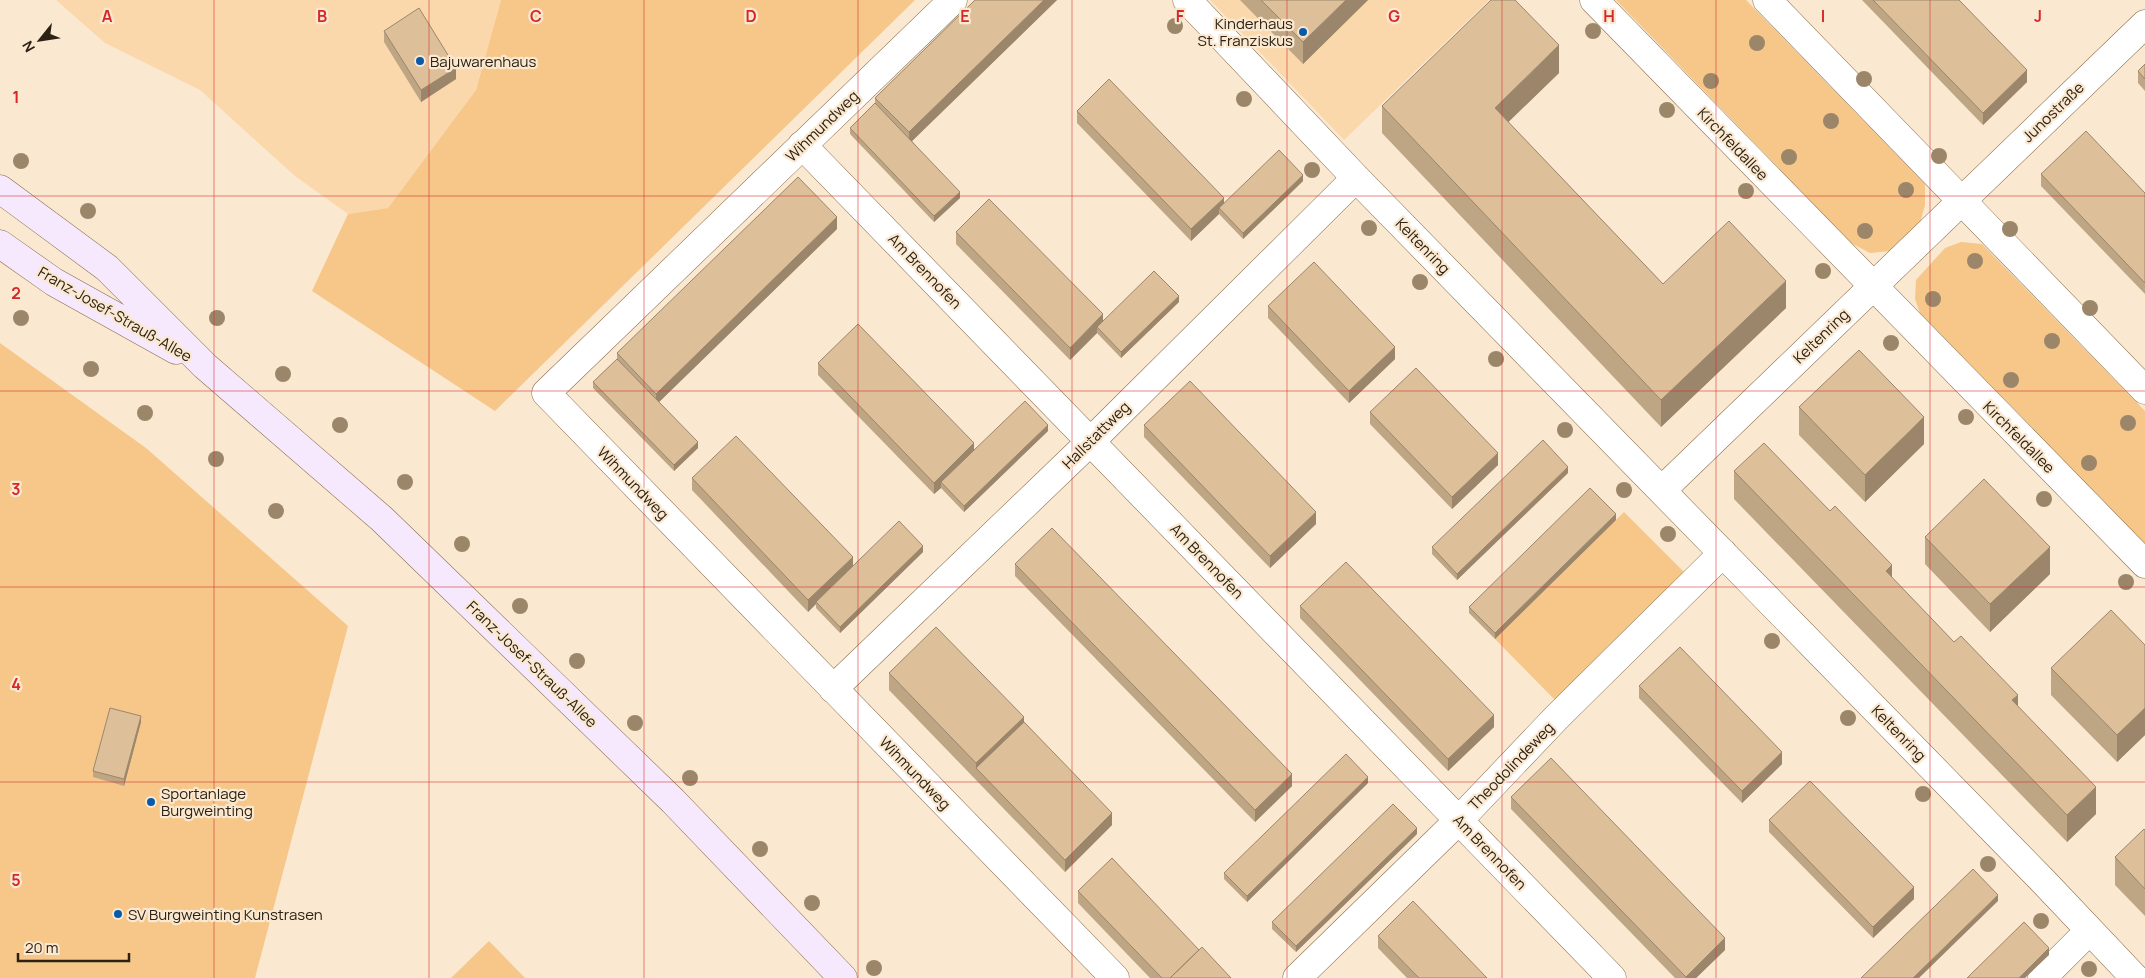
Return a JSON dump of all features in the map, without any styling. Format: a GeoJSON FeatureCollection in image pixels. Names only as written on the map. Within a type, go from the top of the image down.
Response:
{"type":"FeatureCollection","features":[{"type":"Feature","properties":{"kind":"street","name":"Wihmundweg"},"geometry":{"type":"LineString","coordinates":[[953,0],[546,393],[1115,978]]}},
{"type":"Feature","properties":{"kind":"street","name":"Keltenring"},"geometry":{"type":"LineString","coordinates":[[1187,0],[1356,178],[2044,882],[2135,978]]}},
{"type":"Feature","properties":{"kind":"street","name":"Kirchfeldallee"},"geometry":{"type":"LineString","coordinates":[[1594,0],[2145,564]]}},
{"type":"Feature","properties":{"kind":"street"},"geometry":{"type":"LineString","coordinates":[[1767,0],[2145,390]]}},
{"type":"Feature","properties":{"kind":"street","name":"Junostraße"},"geometry":{"type":"LineString","coordinates":[[1961,200],[2145,24]]}},
{"type":"Feature","properties":{"kind":"street","name":"Am Brennofen"},"geometry":{"type":"LineString","coordinates":[[802,145],[1612,978]]}},
{"type":"Feature","properties":{"kind":"street","name":"Hallstattweg"},"geometry":{"type":"LineString","coordinates":[[833,689],[1091,441],[1356,178]]}},
{"type":"Feature","properties":{"kind":"street","name":"Franz-Josef-Strauß-Allee"},"geometry":{"type":"LineString","coordinates":[[0,190],[106,268],[205,366],[382,519],[674,801],[843,978]]}},
{"type":"Feature","properties":{"kind":"street"},"geometry":{"type":"LineString","coordinates":[[1873,287],[1961,200]]}},
{"type":"Feature","properties":{"kind":"street","name":"Franz-Josef-Strauß-Allee"},"geometry":{"type":"LineString","coordinates":[[0,244],[54,282],[205,366]]}},
{"type":"Feature","properties":{"kind":"street","name":"Keltenring"},"geometry":{"type":"LineString","coordinates":[[1662,490],[1873,287]]}},
{"type":"Feature","properties":{"kind":"street","name":"Theodolindeweg"},"geometry":{"type":"LineString","coordinates":[[1297,978],[1459,820],[1581,693],[1723,553]]}},
{"type":"Feature","properties":{"kind":"street"},"geometry":{"type":"LineString","coordinates":[[2042,978],[2089,931]]}},
{"type":"Feature","properties":{"kind":"shaded area"},"geometry":{"type":"Polygon","coordinates":[[[56,0],[501,0],[476,90],[388,208],[348,214],[295,176],[200,90],[105,43],[56,0]]]}},
{"type":"Feature","properties":{"kind":"shaded area"},"geometry":{"type":"Polygon","coordinates":[[[501,0],[915,0],[495,411],[312,291],[348,214],[388,208],[476,90],[501,0]]]}},
{"type":"Feature","properties":{"kind":"shaded area"},"geometry":{"type":"Polygon","coordinates":[[[1210,0],[1489,0],[1344,140],[1210,0]]]}},
{"type":"Feature","properties":{"kind":"shaded area"},"geometry":{"type":"Polygon","coordinates":[[[1616,0],[1746,0],[1925,184],[1925,205],[1920,223],[1891,251],[1870,253],[1851,243],[1616,0]]]}},
{"type":"Feature","properties":{"kind":"shaded area"},"geometry":{"type":"Polygon","coordinates":[[[1961,242],[1982,244],[2145,411],[2145,549],[1921,316],[1915,299],[1916,280],[1945,248],[1961,242]]]}},
{"type":"Feature","properties":{"kind":"shaded area","name":"Sportanlage Burgweinting"},"geometry":{"type":"Polygon","coordinates":[[[0,343],[146,448],[348,626],[255,978],[0,978],[0,343]]]}},
{"type":"Feature","properties":{"kind":"shaded area"},"geometry":{"type":"Polygon","coordinates":[[[1624,512],[1684,572],[1555,700],[1495,639],[1624,512]]]}},
{"type":"Feature","properties":{"kind":"shaded area"},"geometry":{"type":"Polygon","coordinates":[[[489,941],[525,978],[451,978],[489,941]]]}},
{"type":"Feature","properties":{"kind":"building"},"geometry":{"type":"Polygon","coordinates":[[[975,0],[1044,0],[909,132],[875,98],[975,0]]]}},
{"type":"Feature","properties":{"kind":"building"},"geometry":{"type":"Polygon","coordinates":[[[1261,0],[1346,0],[1303,42],[1261,0]]]}},
{"type":"Feature","properties":{"kind":"building"},"geometry":{"type":"Polygon","coordinates":[[[1491,0],[1515,0],[1559,45],[1495,108],[1663,284],[1729,221],[1786,281],[1661,400],[1382,106],[1491,0]]]}},
{"type":"Feature","properties":{"kind":"building"},"geometry":{"type":"Polygon","coordinates":[[[1873,0],[1959,0],[2027,70],[1983,113],[1873,0]]]}},
{"type":"Feature","properties":{"kind":"building","name":"Bajuwarenhaus"},"geometry":{"type":"Polygon","coordinates":[[[419,8],[456,68],[421,90],[384,31],[419,8]]]}},
{"type":"Feature","properties":{"kind":"building"},"geometry":{"type":"Polygon","coordinates":[[[2145,64],[2145,79],[2138,71],[2145,64]]]}},
{"type":"Feature","properties":{"kind":"building"},"geometry":{"type":"Polygon","coordinates":[[[1109,79],[1224,198],[1191,229],[1077,111],[1109,79]]]}},
{"type":"Feature","properties":{"kind":"building"},"geometry":{"type":"Polygon","coordinates":[[[875,103],[960,192],[934,216],[850,128],[875,103]]]}},
{"type":"Feature","properties":{"kind":"building"},"geometry":{"type":"Polygon","coordinates":[[[2086,131],[2145,193],[2145,283],[2041,174],[2086,131]]]}},
{"type":"Feature","properties":{"kind":"building"},"geometry":{"type":"Polygon","coordinates":[[[1279,150],[1303,175],[1243,233],[1219,208],[1279,150]]]}},
{"type":"Feature","properties":{"kind":"building"},"geometry":{"type":"Polygon","coordinates":[[[798,177],[837,217],[656,394],[617,353],[798,177]]]}},
{"type":"Feature","properties":{"kind":"building"},"geometry":{"type":"Polygon","coordinates":[[[989,199],[1103,314],[1070,348],[956,232],[989,199]]]}},
{"type":"Feature","properties":{"kind":"building"},"geometry":{"type":"Polygon","coordinates":[[[1314,262],[1395,347],[1349,391],[1268,306],[1314,262]]]}},
{"type":"Feature","properties":{"kind":"building"},"geometry":{"type":"Polygon","coordinates":[[[1154,271],[1179,296],[1121,352],[1097,327],[1154,271]]]}},
{"type":"Feature","properties":{"kind":"building"},"geometry":{"type":"Polygon","coordinates":[[[858,324],[974,443],[934,483],[818,363],[858,324]]]}},
{"type":"Feature","properties":{"kind":"building"},"geometry":{"type":"Polygon","coordinates":[[[1859,350],[1924,417],[1865,475],[1799,407],[1859,350]]]}},
{"type":"Feature","properties":{"kind":"building"},"geometry":{"type":"Polygon","coordinates":[[[617,359],[698,442],[674,465],[593,382],[617,359]]]}},
{"type":"Feature","properties":{"kind":"building"},"geometry":{"type":"Polygon","coordinates":[[[1416,368],[1498,453],[1452,497],[1370,412],[1416,368]]]}},
{"type":"Feature","properties":{"kind":"building"},"geometry":{"type":"Polygon","coordinates":[[[1190,381],[1316,512],[1270,556],[1144,425],[1190,381]]]}},
{"type":"Feature","properties":{"kind":"building"},"geometry":{"type":"Polygon","coordinates":[[[1025,401],[1048,425],[964,506],[941,482],[1025,401]]]}},
{"type":"Feature","properties":{"kind":"building"},"geometry":{"type":"Polygon","coordinates":[[[736,436],[853,557],[808,600],[692,478],[736,436]]]}},
{"type":"Feature","properties":{"kind":"building"},"geometry":{"type":"Polygon","coordinates":[[[1543,440],[1568,467],[1457,574],[1432,547],[1543,440]]]}},
{"type":"Feature","properties":{"kind":"building"},"geometry":{"type":"Polygon","coordinates":[[[1764,443],[1830,511],[1835,506],[1892,565],[1886,571],[1954,642],[1961,636],[2018,695],[2012,700],[2096,787],[2067,815],[1734,471],[1764,443]]]}},
{"type":"Feature","properties":{"kind":"building"},"geometry":{"type":"Polygon","coordinates":[[[1984,479],[2050,547],[1990,604],[1925,537],[1984,479]]]}},
{"type":"Feature","properties":{"kind":"building"},"geometry":{"type":"Polygon","coordinates":[[[1590,488],[1616,514],[1495,633],[1469,607],[1590,488]]]}},
{"type":"Feature","properties":{"kind":"building"},"geometry":{"type":"Polygon","coordinates":[[[899,521],[923,546],[840,627],[816,602],[899,521]]]}},
{"type":"Feature","properties":{"kind":"building"},"geometry":{"type":"Polygon","coordinates":[[[1052,528],[1292,774],[1255,810],[1015,564],[1052,528]]]}},
{"type":"Feature","properties":{"kind":"building"},"geometry":{"type":"Polygon","coordinates":[[[1346,562],[1494,715],[1448,759],[1300,606],[1346,562]]]}},
{"type":"Feature","properties":{"kind":"building"},"geometry":{"type":"Polygon","coordinates":[[[2111,610],[2145,645],[2145,708],[2117,735],[2051,668],[2111,610]]]}},
{"type":"Feature","properties":{"kind":"building"},"geometry":{"type":"Polygon","coordinates":[[[936,627],[1024,717],[976,763],[889,673],[936,627]]]}},
{"type":"Feature","properties":{"kind":"building"},"geometry":{"type":"Polygon","coordinates":[[[1680,647],[1782,752],[1742,791],[1639,686],[1680,647]]]}},
{"type":"Feature","properties":{"kind":"building"},"geometry":{"type":"Polygon","coordinates":[[[110,708],[141,716],[124,779],[93,771],[110,708]]]}},
{"type":"Feature","properties":{"kind":"building"},"geometry":{"type":"Polygon","coordinates":[[[1024,722],[1112,813],[1065,860],[976,768],[1024,722]]]}},
{"type":"Feature","properties":{"kind":"building"},"geometry":{"type":"Polygon","coordinates":[[[1346,754],[1368,777],[1247,896],[1224,873],[1346,754]]]}},
{"type":"Feature","properties":{"kind":"building"},"geometry":{"type":"Polygon","coordinates":[[[1551,758],[1725,938],[1686,977],[1511,797],[1551,758]]]}},
{"type":"Feature","properties":{"kind":"building"},"geometry":{"type":"Polygon","coordinates":[[[1810,781],[1914,887],[1873,927],[1769,820],[1810,781]]]}},
{"type":"Feature","properties":{"kind":"building"},"geometry":{"type":"Polygon","coordinates":[[[1393,804],[1417,828],[1296,946],[1272,922],[1393,804]]]}},
{"type":"Feature","properties":{"kind":"building"},"geometry":{"type":"Polygon","coordinates":[[[2145,830],[2145,889],[2115,857],[2145,830]]]}},
{"type":"Feature","properties":{"kind":"building"},"geometry":{"type":"Polygon","coordinates":[[[1112,858],[1199,950],[1170,978],[1162,978],[1078,891],[1112,858]]]}},
{"type":"Feature","properties":{"kind":"building"},"geometry":{"type":"Polygon","coordinates":[[[1973,869],[1998,895],[1913,978],[1861,978],[1973,869]]]}},
{"type":"Feature","properties":{"kind":"building"},"geometry":{"type":"Polygon","coordinates":[[[1413,901],[1487,978],[1419,978],[1378,936],[1413,901]]]}},
{"type":"Feature","properties":{"kind":"building"},"geometry":{"type":"Polygon","coordinates":[[[2024,922],[2049,948],[2019,978],[1967,978],[2024,922]]]}},
{"type":"Feature","properties":{"kind":"building"},"geometry":{"type":"Polygon","coordinates":[[[1202,947],[1231,978],[1170,978],[1202,947]]]}},
{"type":"Feature","properties":{"kind":"place","name":"Kinderhaus St. Franziskus"},"geometry":{"type":"Point","coordinates":[1303,32]}},
{"type":"Feature","properties":{"kind":"place","name":"Bajuwarenhaus"},"geometry":{"type":"Point","coordinates":[420,61]}},
{"type":"Feature","properties":{"kind":"place","name":"Sportanlage Burgweinting"},"geometry":{"type":"Point","coordinates":[151,802]}},
{"type":"Feature","properties":{"kind":"place","name":"SV Burgweinting Kunstrasen"},"geometry":{"type":"Point","coordinates":[118,914]}}]}
